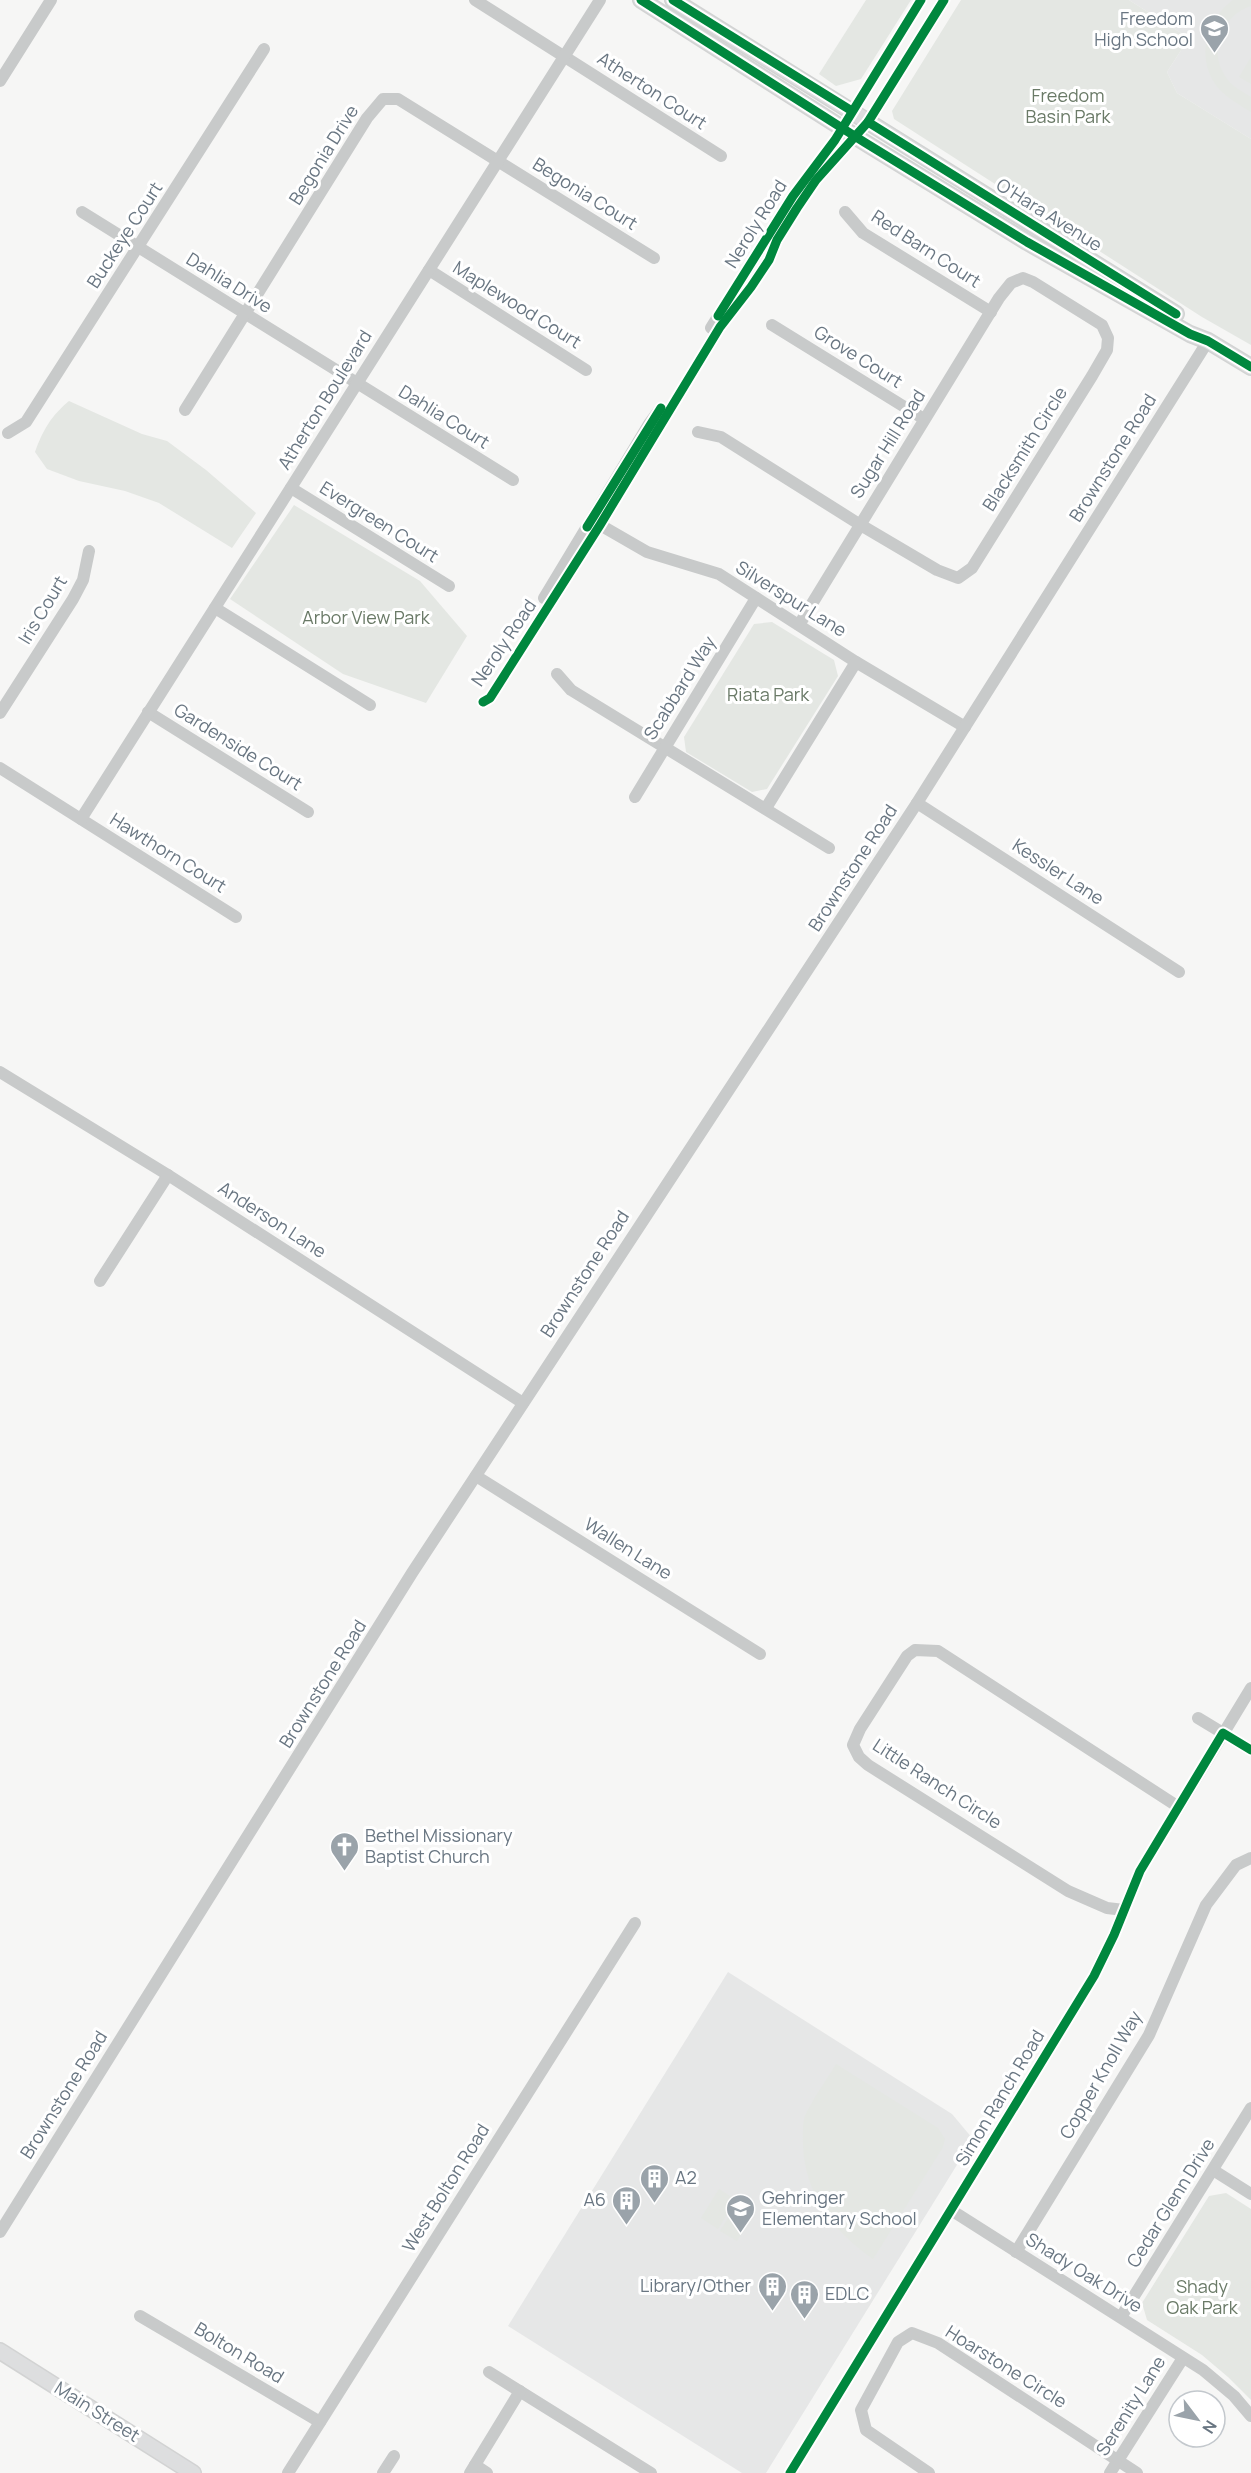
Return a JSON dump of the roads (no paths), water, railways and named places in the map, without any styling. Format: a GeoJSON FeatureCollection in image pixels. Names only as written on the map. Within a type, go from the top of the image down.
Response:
{"type":"FeatureCollection","features":[{"type":"Feature","properties":{"kind":"main road","name":"O'Hara Avenue"},"geometry":{"type":"LineString","coordinates":[[642,0],[842,128],[1027,242],[1251,367]]}},
{"type":"Feature","properties":{"kind":"main road","name":"O'Hara Avenue"},"geometry":{"type":"LineString","coordinates":[[673,0],[1195,326],[1208,341]]}},
{"type":"Feature","properties":{"kind":"main road","name":"Main Street"},"geometry":{"type":"LineString","coordinates":[[0,2350],[193,2473]]}},
{"type":"Feature","properties":{"kind":"street"},"geometry":{"type":"LineString","coordinates":[[0,81],[51,0]]}},
{"type":"Feature","properties":{"kind":"street","name":"Atherton Court"},"geometry":{"type":"LineString","coordinates":[[475,0],[720,156]]}},
{"type":"Feature","properties":{"kind":"street","name":"Atherton Boulevard"},"geometry":{"type":"LineString","coordinates":[[81,819],[600,0]]}},
{"type":"Feature","properties":{"kind":"street","name":"Neroly Road"},"geometry":{"type":"LineString","coordinates":[[921,0],[835,140],[793,196],[595,522],[490,698],[483,702],[484,694],[595,522],[720,327],[769,260],[777,240],[797,208],[816,180],[868,122],[944,0]]}},
{"type":"Feature","properties":{"kind":"street","name":"Buckeye Court"},"geometry":{"type":"LineString","coordinates":[[8,433],[26,422],[264,49]]}},
{"type":"Feature","properties":{"kind":"street","name":"Begonia Drive"},"geometry":{"type":"LineString","coordinates":[[246,314],[367,118],[383,99],[398,99],[498,161]]}},
{"type":"Feature","properties":{"kind":"street","name":"Begonia Court"},"geometry":{"type":"LineString","coordinates":[[498,161],[654,258]]}},
{"type":"Feature","properties":{"kind":"street","name":"Dahlia Drive"},"geometry":{"type":"LineString","coordinates":[[82,212],[357,384]]}},
{"type":"Feature","properties":{"kind":"street","name":"Red Barn Court"},"geometry":{"type":"LineString","coordinates":[[845,212],[863,233],[991,312]]}},
{"type":"Feature","properties":{"kind":"street","name":"Maplewood Court"},"geometry":{"type":"LineString","coordinates":[[429,270],[586,370]]}},
{"type":"Feature","properties":{"kind":"street","name":"Blacksmith Circle"},"geometry":{"type":"LineString","coordinates":[[860,524],[937,570],[958,578],[972,568],[991,538],[1107,350],[1108,338],[1102,325],[1033,282],[1023,278],[1011,283]]}},
{"type":"Feature","properties":{"kind":"street","name":"Sugar Hill Road"},"geometry":{"type":"LineString","coordinates":[[799,625],[924,419],[1011,283]]}},
{"type":"Feature","properties":{"kind":"street"},"geometry":{"type":"LineString","coordinates":[[185,410],[246,314]]}},
{"type":"Feature","properties":{"kind":"street","name":"Grove Court"},"geometry":{"type":"LineString","coordinates":[[772,325],[924,419]]}},
{"type":"Feature","properties":{"kind":"street","name":"Brownstone Road"},"geometry":{"type":"LineString","coordinates":[[0,2232],[406,1582],[917,803],[1208,341]]}},
{"type":"Feature","properties":{"kind":"street","name":"Dahlia Court"},"geometry":{"type":"LineString","coordinates":[[357,384],[513,480]]}},
{"type":"Feature","properties":{"kind":"street"},"geometry":{"type":"LineString","coordinates":[[698,432],[721,437],[860,524]]}},
{"type":"Feature","properties":{"kind":"street","name":"Evergreen Court"},"geometry":{"type":"LineString","coordinates":[[291,488],[449,586]]}},
{"type":"Feature","properties":{"kind":"street","name":"Silverspur Lane"},"geometry":{"type":"LineString","coordinates":[[595,522],[647,552],[718,574],[856,662],[964,727]]}},
{"type":"Feature","properties":{"kind":"street","name":"Iris Court"},"geometry":{"type":"LineString","coordinates":[[0,713],[73,599],[83,580],[89,551]]}},
{"type":"Feature","properties":{"kind":"street","name":"Scabbard Way"},"geometry":{"type":"LineString","coordinates":[[635,797],[756,598]]}},
{"type":"Feature","properties":{"kind":"street"},"geometry":{"type":"LineString","coordinates":[[215,608],[370,705]]}},
{"type":"Feature","properties":{"kind":"street"},"geometry":{"type":"LineString","coordinates":[[766,808],[856,662]]}},
{"type":"Feature","properties":{"kind":"street"},"geometry":{"type":"LineString","coordinates":[[557,674],[571,690],[829,848]]}},
{"type":"Feature","properties":{"kind":"street","name":"Gardenside Court"},"geometry":{"type":"LineString","coordinates":[[148,712],[308,812]]}},
{"type":"Feature","properties":{"kind":"street","name":"Hawthorn Court"},"geometry":{"type":"LineString","coordinates":[[0,768],[236,917]]}},
{"type":"Feature","properties":{"kind":"street","name":"Kessler Lane"},"geometry":{"type":"LineString","coordinates":[[917,803],[1179,972]]}},
{"type":"Feature","properties":{"kind":"street","name":"Anderson Lane"},"geometry":{"type":"LineString","coordinates":[[0,1072],[168,1175],[523,1403]]}},
{"type":"Feature","properties":{"kind":"street"},"geometry":{"type":"LineString","coordinates":[[100,1281],[168,1175]]}},
{"type":"Feature","properties":{"kind":"street","name":"Wallen Lane"},"geometry":{"type":"LineString","coordinates":[[476,1476],[760,1654]]}},
{"type":"Feature","properties":{"kind":"street","name":"Little Ranch Circle"},"geometry":{"type":"LineString","coordinates":[[1124,1910],[1107,1908],[1068,1891],[868,1765],[859,1757],[853,1745],[860,1729],[907,1656],[915,1650],[938,1651],[1177,1806]]}},
{"type":"Feature","properties":{"kind":"street","name":"Simon Ranch Road"},"geometry":{"type":"LineString","coordinates":[[790,2473],[1094,1976],[1140,1871],[1177,1806],[1251,1688]]}},
{"type":"Feature","properties":{"kind":"street"},"geometry":{"type":"LineString","coordinates":[[1198,1718],[1251,1750]]}},
{"type":"Feature","properties":{"kind":"street","name":"Copper Knoll Way"},"geometry":{"type":"LineString","coordinates":[[1016,2252],[1149,2035],[1206,1905],[1236,1865],[1251,1858]]}},
{"type":"Feature","properties":{"kind":"street","name":"West Bolton Road"},"geometry":{"type":"LineString","coordinates":[[288,2473],[635,1923]]}},
{"type":"Feature","properties":{"kind":"street","name":"Cedar Glenn Drive"},"geometry":{"type":"LineString","coordinates":[[1121,2317],[1251,2108]]}},
{"type":"Feature","properties":{"kind":"street"},"geometry":{"type":"LineString","coordinates":[[1213,2170],[1251,2194]]}},
{"type":"Feature","properties":{"kind":"street","name":"Shady Oak Drive"},"geometry":{"type":"LineString","coordinates":[[951,2210],[1203,2370],[1234,2396],[1251,2416]]}},
{"type":"Feature","properties":{"kind":"street","name":"Bolton Road"},"geometry":{"type":"LineString","coordinates":[[140,2316],[320,2422]]}},
{"type":"Feature","properties":{"kind":"street","name":"Hoarstone Circle"},"geometry":{"type":"LineString","coordinates":[[929,2473],[866,2430],[861,2410],[898,2342],[912,2333],[938,2343],[1119,2460]]}},
{"type":"Feature","properties":{"kind":"street","name":"Serenity Lane"},"geometry":{"type":"LineString","coordinates":[[1110,2473],[1183,2358]]}},
{"type":"Feature","properties":{"kind":"street"},"geometry":{"type":"LineString","coordinates":[[489,2372],[651,2473]]}},
{"type":"Feature","properties":{"kind":"street"},"geometry":{"type":"LineString","coordinates":[[488,2473],[472,2469],[520,2391]]}},
{"type":"Feature","properties":{"kind":"street"},"geometry":{"type":"LineString","coordinates":[[383,2473],[394,2456]]}},
{"type":"Feature","properties":{"kind":"street"},"geometry":{"type":"LineString","coordinates":[[1119,2460],[1137,2473]]}},
{"type":"Feature","properties":{"kind":"place","name":"Freedom High School"},"geometry":{"type":"Point","coordinates":[1214,54]}},
{"type":"Feature","properties":{"kind":"place","name":"Bethel Missionary Baptist Church"},"geometry":{"type":"Point","coordinates":[344,1872]}},
{"type":"Feature","properties":{"kind":"place","name":"A2"},"geometry":{"type":"Point","coordinates":[654,2204]}},
{"type":"Feature","properties":{"kind":"place","name":"A6"},"geometry":{"type":"Point","coordinates":[627,2226]}},
{"type":"Feature","properties":{"kind":"place","name":"Gehringer Elementary School"},"geometry":{"type":"Point","coordinates":[741,2234]}},
{"type":"Feature","properties":{"kind":"place","name":"Library/Other"},"geometry":{"type":"Point","coordinates":[772,2312]}},
{"type":"Feature","properties":{"kind":"place","name":"EDLC"},"geometry":{"type":"Point","coordinates":[804,2320]}},
{"type":"Feature","properties":{"kind":"park label","name":"Freedom Basin Park"},"geometry":{"type":"Point","coordinates":[1068,106]}},
{"type":"Feature","properties":{"kind":"park label","name":"Arbor View Park"},"geometry":{"type":"Point","coordinates":[366,618]}},
{"type":"Feature","properties":{"kind":"park label","name":"Riata Park"},"geometry":{"type":"Point","coordinates":[768,695]}},
{"type":"Feature","properties":{"kind":"park label","name":"Shady Oak Park"},"geometry":{"type":"Point","coordinates":[1202,2297]}}]}
